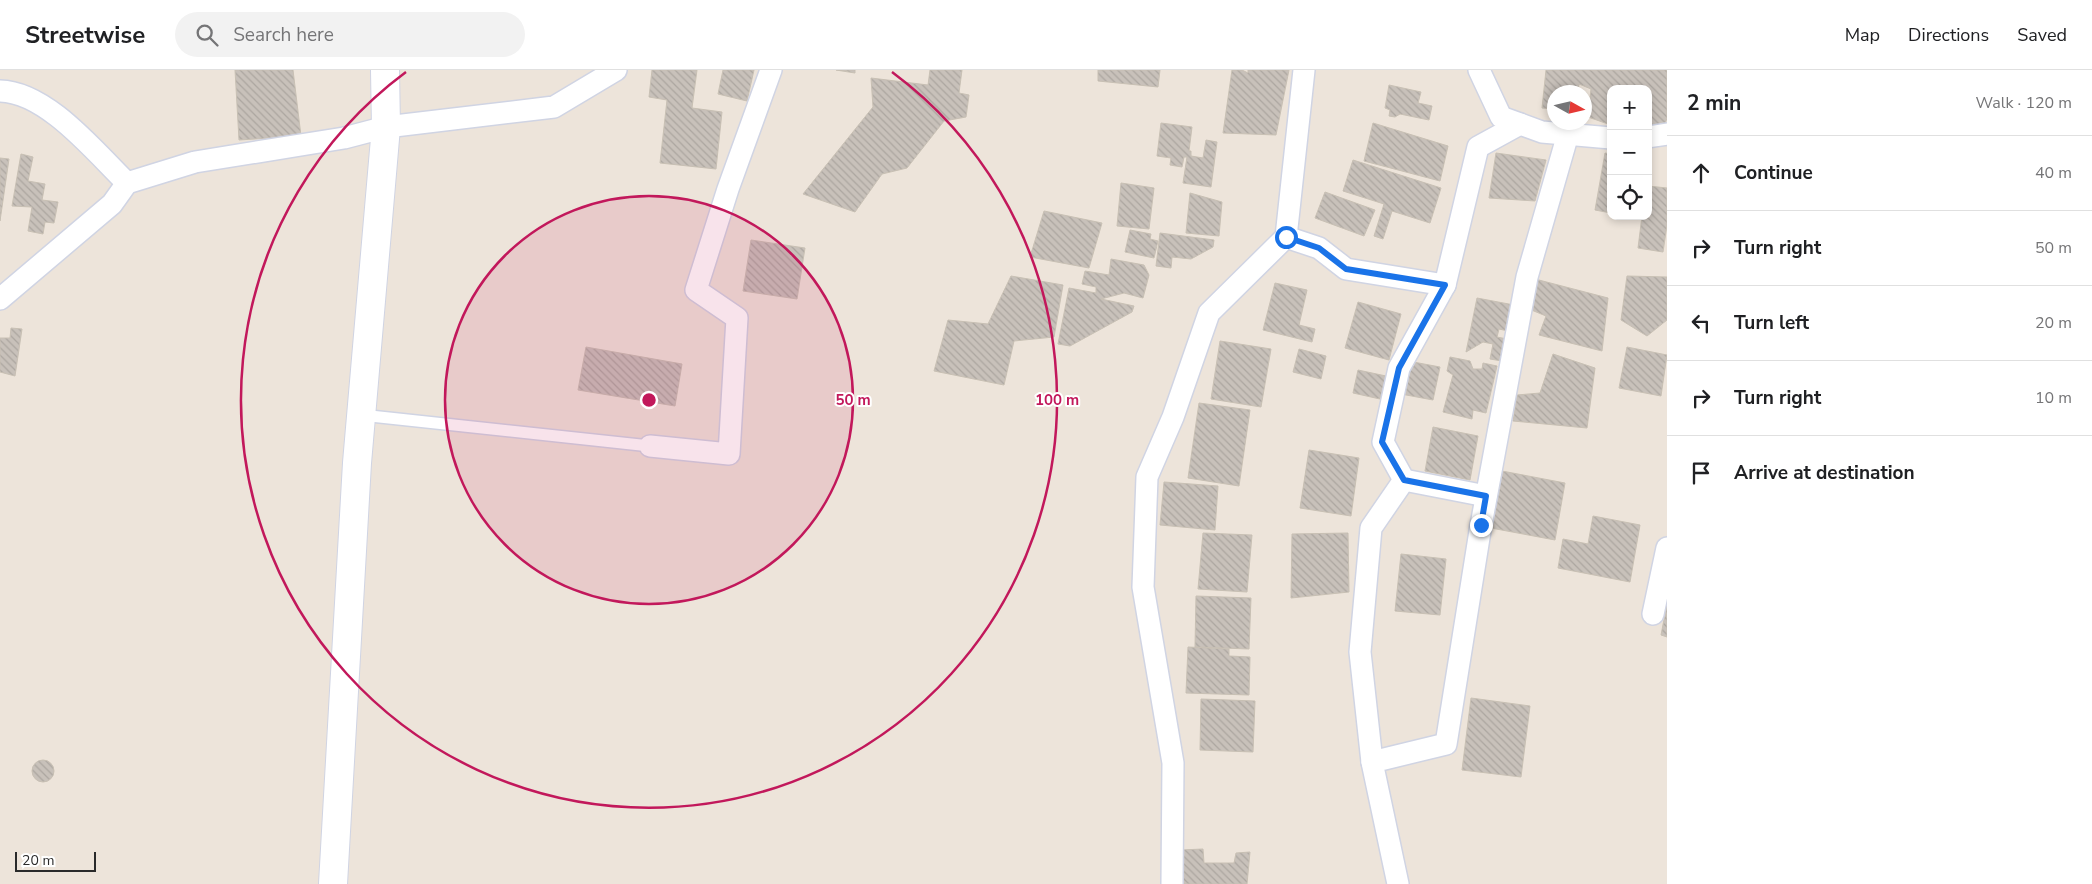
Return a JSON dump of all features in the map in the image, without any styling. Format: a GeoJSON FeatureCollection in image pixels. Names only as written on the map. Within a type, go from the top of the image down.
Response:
{"type":"FeatureCollection","features":[{"type":"Feature","properties":{"kind":"main road"},"geometry":{"type":"LineString","coordinates":[[333,884],[360,415],[386,127],[385,70]]}},
{"type":"Feature","properties":{"kind":"street"},"geometry":{"type":"LineString","coordinates":[[0,299],[112,204],[127,183],[195,162],[344,138],[386,127],[554,108],[616,70]]}},
{"type":"Feature","properties":{"kind":"street"},"geometry":{"type":"LineString","coordinates":[[650,446],[729,454],[737,318],[696,290],[728,189],[770,70]]}},
{"type":"Feature","properties":{"kind":"street"},"geometry":{"type":"LineString","coordinates":[[1172,884],[1173,763],[1143,587],[1147,477],[1173,418],[1209,313],[1286,237],[1304,70]]}},
{"type":"Feature","properties":{"kind":"street"},"geometry":{"type":"LineString","coordinates":[[1479,70],[1501,117],[1542,132],[1607,138]]}},
{"type":"Feature","properties":{"kind":"street"},"geometry":{"type":"LineString","coordinates":[[0,91],[14,92],[54,112],[127,183]]}},
{"type":"Feature","properties":{"kind":"street"},"geometry":{"type":"LineString","coordinates":[[1486,496],[1404,480],[1382,442],[1399,368],[1445,285],[1478,147],[1520,124]]}},
{"type":"Feature","properties":{"kind":"street"},"geometry":{"type":"LineString","coordinates":[[1372,762],[1446,744],[1486,496],[1527,278],[1568,134]]}},
{"type":"Feature","properties":{"kind":"street"},"geometry":{"type":"LineString","coordinates":[[1652,136],[1667,134]]}},
{"type":"Feature","properties":{"kind":"street"},"geometry":{"type":"LineString","coordinates":[[1286,237],[1319,248],[1346,269],[1445,285]]}},
{"type":"Feature","properties":{"kind":"street"},"geometry":{"type":"LineString","coordinates":[[1398,884],[1372,762],[1360,652],[1371,528],[1404,480]]}},
{"type":"Feature","properties":{"kind":"street"},"geometry":{"type":"LineString","coordinates":[[1652,614],[1667,548]]}},
{"type":"Feature","properties":{"kind":"lane"},"geometry":{"type":"LineString","coordinates":[[360,415],[650,446]]}},
{"type":"Feature","properties":{"kind":"building"},"geometry":{"type":"Polygon","coordinates":[[[235,70],[293,70],[301,136],[239,140],[235,70]]]}},
{"type":"Feature","properties":{"kind":"building"},"geometry":{"type":"Polygon","coordinates":[[[652,70],[697,70],[692,108],[722,112],[716,169],[660,163],[667,100],[649,97],[652,70]]]}},
{"type":"Feature","properties":{"kind":"building"},"geometry":{"type":"Polygon","coordinates":[[[723,70],[754,70],[747,101],[718,94],[723,70]]]}},
{"type":"Feature","properties":{"kind":"building"},"geometry":{"type":"Polygon","coordinates":[[[836,70],[855,70],[855,73],[836,70]]]}},
{"type":"Feature","properties":{"kind":"building"},"geometry":{"type":"Polygon","coordinates":[[[930,70],[962,70],[959,93],[969,95],[966,117],[944,121],[907,168],[882,174],[855,212],[803,194],[873,107],[871,78],[928,85],[930,70]]]}},
{"type":"Feature","properties":{"kind":"building"},"geometry":{"type":"Polygon","coordinates":[[[1098,70],[1160,70],[1158,87],[1098,81],[1098,70]]]}},
{"type":"Feature","properties":{"kind":"building"},"geometry":{"type":"Polygon","coordinates":[[[1232,70],[1242,70],[1248,73],[1248,70],[1289,70],[1276,135],[1223,133],[1232,70]]]}},
{"type":"Feature","properties":{"kind":"building"},"geometry":{"type":"Polygon","coordinates":[[[1546,70],[1667,70],[1667,118],[1662,133],[1652,132],[1652,85],[1607,85],[1607,124],[1592,118],[1592,85],[1547,85],[1547,108],[1542,108],[1546,70]]]}},
{"type":"Feature","properties":{"kind":"building"},"geometry":{"type":"Polygon","coordinates":[[[1389,85],[1421,92],[1418,103],[1432,106],[1429,120],[1400,114],[1395,117],[1389,116],[1390,110],[1385,108],[1389,85]]]}},
{"type":"Feature","properties":{"kind":"building"},"geometry":{"type":"Polygon","coordinates":[[[1161,123],[1192,127],[1189,151],[1191,151],[1191,156],[1203,158],[1206,140],[1217,142],[1211,187],[1183,183],[1187,157],[1184,157],[1182,167],[1170,165],[1171,158],[1157,156],[1161,123]]]}},
{"type":"Feature","properties":{"kind":"building"},"geometry":{"type":"Polygon","coordinates":[[[1373,123],[1448,146],[1440,181],[1364,161],[1373,123]]]}},
{"type":"Feature","properties":{"kind":"building"},"geometry":{"type":"Polygon","coordinates":[[[1496,153],[1546,160],[1535,201],[1489,198],[1496,153]]]}},
{"type":"Feature","properties":{"kind":"building"},"geometry":{"type":"Polygon","coordinates":[[[1605,153],[1607,153],[1607,212],[1595,210],[1605,153]]]}},
{"type":"Feature","properties":{"kind":"building"},"geometry":{"type":"Polygon","coordinates":[[[21,154],[33,157],[28,181],[45,184],[42,200],[58,202],[54,223],[45,222],[43,234],[28,231],[32,207],[12,206],[21,154]]]}},
{"type":"Feature","properties":{"kind":"building"},"geometry":{"type":"Polygon","coordinates":[[[0,158],[9,159],[0,221],[0,158]]]}},
{"type":"Feature","properties":{"kind":"building"},"geometry":{"type":"Polygon","coordinates":[[[1353,160],[1441,188],[1430,223],[1392,211],[1383,239],[1374,236],[1384,204],[1343,191],[1353,160]]]}},
{"type":"Feature","properties":{"kind":"building"},"geometry":{"type":"Polygon","coordinates":[[[1121,183],[1154,188],[1149,229],[1117,226],[1121,183]]]}},
{"type":"Feature","properties":{"kind":"building"},"geometry":{"type":"Polygon","coordinates":[[[1652,186],[1667,188],[1667,225],[1663,252],[1638,248],[1642,220],[1652,220],[1652,186]]]}},
{"type":"Feature","properties":{"kind":"building"},"geometry":{"type":"Polygon","coordinates":[[[1325,192],[1375,210],[1364,236],[1315,218],[1325,192]]]}},
{"type":"Feature","properties":{"kind":"building"},"geometry":{"type":"Polygon","coordinates":[[[1190,193],[1222,202],[1219,236],[1186,233],[1190,193]]]}},
{"type":"Feature","properties":{"kind":"building"},"geometry":{"type":"Polygon","coordinates":[[[1044,211],[1102,223],[1089,268],[1030,257],[1044,211]]]}},
{"type":"Feature","properties":{"kind":"building"},"geometry":{"type":"Polygon","coordinates":[[[1130,230],[1151,234],[1150,239],[1158,241],[1154,258],[1125,252],[1130,230]]]}},
{"type":"Feature","properties":{"kind":"building"},"geometry":{"type":"Polygon","coordinates":[[[1160,233],[1214,240],[1213,247],[1191,259],[1172,257],[1171,268],[1156,266],[1160,233]]]}},
{"type":"Feature","properties":{"kind":"building"},"geometry":{"type":"Polygon","coordinates":[[[751,240],[805,248],[797,299],[743,291],[751,240]]]}},
{"type":"Feature","properties":{"kind":"building"},"geometry":{"type":"Polygon","coordinates":[[[1111,259],[1144,265],[1149,275],[1143,298],[1124,293],[1101,299],[1134,306],[1132,312],[1070,346],[1058,344],[1069,288],[1096,293],[1096,287],[1082,284],[1085,271],[1109,275],[1111,259]]]}},
{"type":"Feature","properties":{"kind":"building"},"geometry":{"type":"Polygon","coordinates":[[[1011,276],[1063,285],[1054,337],[1014,341],[1004,385],[934,371],[948,320],[988,324],[1011,276]]]}},
{"type":"Feature","properties":{"kind":"building"},"geometry":{"type":"Polygon","coordinates":[[[1627,276],[1667,277],[1667,320],[1647,336],[1621,320],[1627,276]]]}},
{"type":"Feature","properties":{"kind":"building"},"geometry":{"type":"Polygon","coordinates":[[[1535,279],[1608,298],[1602,351],[1539,335],[1546,316],[1529,309],[1535,279]]]}},
{"type":"Feature","properties":{"kind":"building"},"geometry":{"type":"Polygon","coordinates":[[[1275,283],[1307,290],[1299,325],[1315,329],[1312,342],[1263,330],[1275,283]]]}},
{"type":"Feature","properties":{"kind":"building"},"geometry":{"type":"Polygon","coordinates":[[[1477,298],[1514,305],[1508,331],[1499,329],[1497,337],[1507,339],[1502,361],[1490,359],[1493,344],[1483,342],[1466,352],[1477,298]]]}},
{"type":"Feature","properties":{"kind":"building"},"geometry":{"type":"Polygon","coordinates":[[[1358,302],[1401,314],[1389,360],[1345,348],[1358,302]]]}},
{"type":"Feature","properties":{"kind":"building"},"geometry":{"type":"Polygon","coordinates":[[[11,328],[22,329],[15,376],[0,372],[0,338],[10,338],[11,328]]]}},
{"type":"Feature","properties":{"kind":"building"},"geometry":{"type":"Polygon","coordinates":[[[1220,341],[1271,349],[1261,407],[1211,399],[1220,341]]]}},
{"type":"Feature","properties":{"kind":"building"},"geometry":{"type":"Polygon","coordinates":[[[586,347],[682,364],[675,406],[578,390],[586,347]]]}},
{"type":"Feature","properties":{"kind":"building"},"geometry":{"type":"Polygon","coordinates":[[[1627,347],[1667,355],[1661,396],[1619,388],[1627,347]]]}},
{"type":"Feature","properties":{"kind":"building"},"geometry":{"type":"Polygon","coordinates":[[[1299,349],[1326,356],[1321,379],[1293,372],[1299,349]]]}},
{"type":"Feature","properties":{"kind":"building"},"geometry":{"type":"Polygon","coordinates":[[[1553,354],[1595,368],[1587,428],[1513,421],[1517,395],[1540,393],[1553,354]]]}},
{"type":"Feature","properties":{"kind":"building"},"geometry":{"type":"Polygon","coordinates":[[[1450,357],[1470,361],[1473,369],[1482,369],[1483,363],[1497,366],[1486,413],[1473,410],[1472,419],[1443,412],[1453,375],[1447,371],[1450,357]]]}},
{"type":"Feature","properties":{"kind":"building"},"geometry":{"type":"Polygon","coordinates":[[[1408,361],[1440,367],[1433,400],[1401,394],[1408,361]]]}},
{"type":"Feature","properties":{"kind":"building"},"geometry":{"type":"Polygon","coordinates":[[[1358,370],[1386,376],[1380,399],[1353,393],[1358,370]]]}},
{"type":"Feature","properties":{"kind":"building"},"geometry":{"type":"Polygon","coordinates":[[[1199,403],[1250,410],[1239,486],[1188,478],[1199,403]]]}},
{"type":"Feature","properties":{"kind":"building"},"geometry":{"type":"Polygon","coordinates":[[[1433,427],[1478,436],[1470,480],[1425,471],[1433,427]]]}},
{"type":"Feature","properties":{"kind":"building"},"geometry":{"type":"Polygon","coordinates":[[[1309,450],[1359,458],[1351,516],[1300,508],[1309,450]]]}},
{"type":"Feature","properties":{"kind":"building"},"geometry":{"type":"Polygon","coordinates":[[[1502,471],[1565,483],[1555,540],[1491,528],[1502,471]]]}},
{"type":"Feature","properties":{"kind":"building"},"geometry":{"type":"Polygon","coordinates":[[[1164,482],[1218,486],[1215,530],[1160,525],[1164,482]]]}},
{"type":"Feature","properties":{"kind":"building"},"geometry":{"type":"Polygon","coordinates":[[[1593,516],[1640,525],[1630,582],[1558,568],[1563,539],[1588,544],[1593,516]]]}},
{"type":"Feature","properties":{"kind":"building"},"geometry":{"type":"Polygon","coordinates":[[[1203,533],[1252,535],[1247,592],[1198,589],[1203,533]]]}},
{"type":"Feature","properties":{"kind":"building"},"geometry":{"type":"Polygon","coordinates":[[[1348,533],[1349,592],[1291,598],[1292,534],[1348,533]]]}},
{"type":"Feature","properties":{"kind":"building"},"geometry":{"type":"Polygon","coordinates":[[[1401,554],[1446,559],[1440,615],[1395,611],[1401,554]]]}},
{"type":"Feature","properties":{"kind":"building"},"geometry":{"type":"Polygon","coordinates":[[[1196,596],[1251,598],[1249,649],[1195,647],[1196,596]]]}},
{"type":"Feature","properties":{"kind":"building"},"geometry":{"type":"Polygon","coordinates":[[[1667,604],[1667,637],[1661,635],[1667,604]]]}},
{"type":"Feature","properties":{"kind":"building"},"geometry":{"type":"Polygon","coordinates":[[[1188,647],[1229,649],[1229,656],[1250,657],[1249,695],[1186,693],[1188,647]]]}},
{"type":"Feature","properties":{"kind":"building"},"geometry":{"type":"Polygon","coordinates":[[[1471,698],[1530,706],[1521,777],[1462,770],[1471,698]]]}},
{"type":"Feature","properties":{"kind":"building"},"geometry":{"type":"Polygon","coordinates":[[[1201,699],[1255,701],[1253,752],[1200,750],[1201,699]]]}},
{"type":"Feature","properties":{"kind":"building"},"geometry":{"type":"Polygon","coordinates":[[[43,760],[51,763],[54,771],[51,779],[43,782],[35,779],[32,771],[35,763],[43,760]]]}},
{"type":"Feature","properties":{"kind":"building"},"geometry":{"type":"Polygon","coordinates":[[[1203,849],[1204,863],[1234,863],[1236,853],[1250,852],[1247,884],[1182,884],[1181,850],[1203,849]]]}},
{"type":"Feature","properties":{"kind":"route"},"geometry":{"type":"LineString","coordinates":[[1286,237],[1319,248],[1346,269],[1445,285],[1399,368],[1382,442],[1404,480],[1486,496],[1481,525]]}}]}
